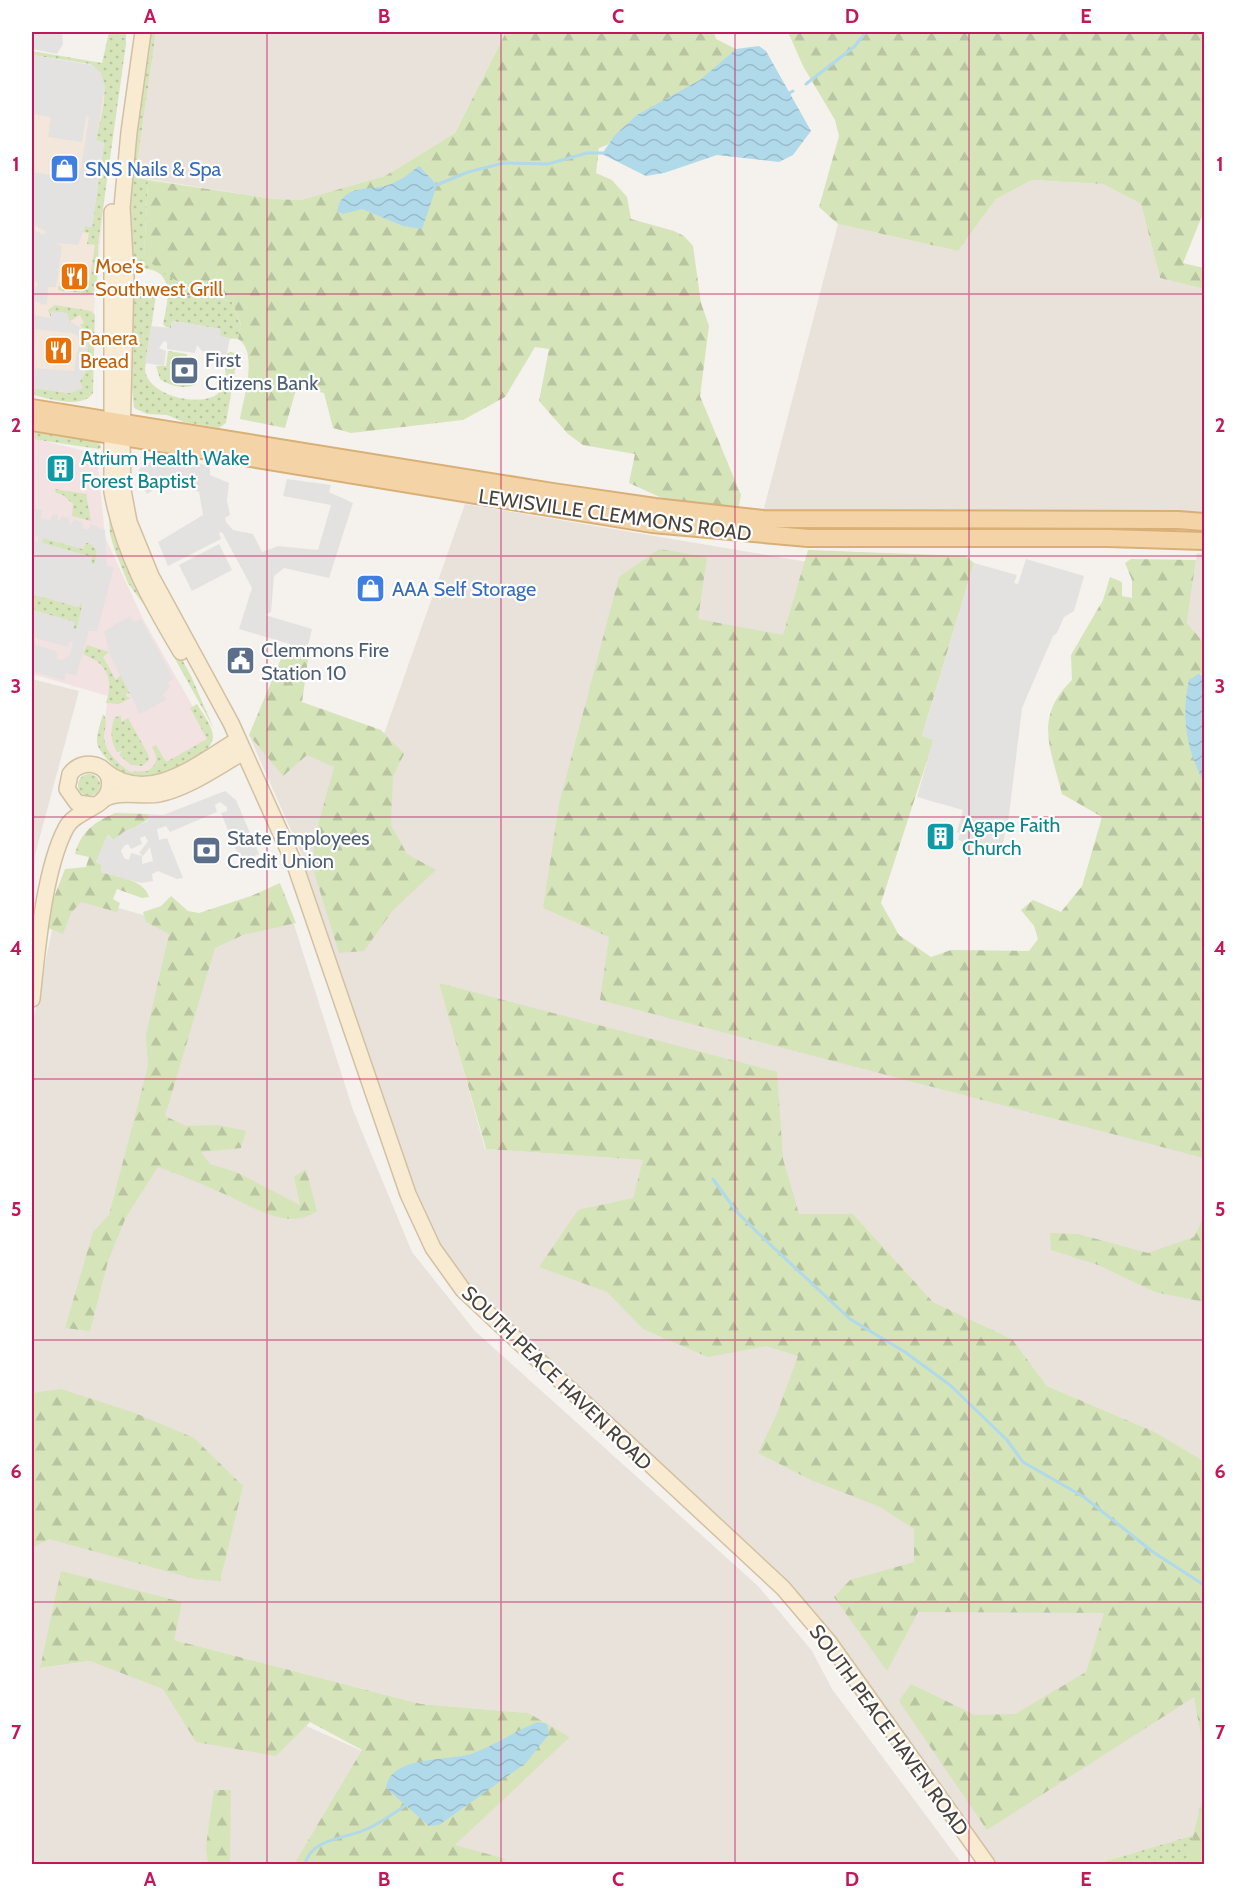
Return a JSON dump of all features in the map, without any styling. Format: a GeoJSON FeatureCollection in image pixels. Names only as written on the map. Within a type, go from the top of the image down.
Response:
{"type":"FeatureCollection","features":[{"type":"Feature","properties":{"kind":"main road","name":"SOUTH PEACE HAVEN ROAD"},"geometry":{"type":"LineString","coordinates":[[116,429],[111,220],[120,123],[134,32]]}},
{"type":"Feature","properties":{"kind":"main road","name":"SOUTH PEACE HAVEN ROAD"},"geometry":{"type":"LineString","coordinates":[[143,32],[129,132],[122,207],[126,276],[112,492],[119,528],[133,567],[156,611],[239,747],[295,865],[408,1194],[433,1248],[463,1290],[783,1588],[829,1642],[987,1864]]}},
{"type":"Feature","properties":{"kind":"main road","name":"LEWISVILLE CLEMMONS ROAD"},"geometry":{"type":"LineString","coordinates":[[32,408],[116,429],[651,524],[808,538],[1084,538],[1204,541]]}},
{"type":"Feature","properties":{"kind":"main road","name":"LEWISVILLE CLEMMONS ROAD"},"geometry":{"type":"LineString","coordinates":[[32,422],[116,429],[655,507],[763,519],[1178,520],[1204,522]]}},
{"type":"Feature","properties":{"kind":"main road"},"geometry":{"type":"LineString","coordinates":[[32,998],[54,855],[54,841],[70,796],[67,782],[75,768],[91,764],[125,784],[153,785],[239,747]]}},
{"type":"Feature","properties":{"kind":"main road"},"geometry":{"type":"LineString","coordinates":[[54,855],[71,820],[99,802],[112,795],[148,795],[166,792],[239,747]]}},
{"type":"Feature","properties":{"kind":"main road"},"geometry":{"type":"LineString","coordinates":[[70,796],[81,805],[99,802],[110,785],[104,771]]}},
{"type":"Feature","properties":{"kind":"shaded area"},"geometry":{"type":"Polygon","coordinates":[[[32,32],[62,32],[63,44],[57,54],[32,49],[32,32]]]}},
{"type":"Feature","properties":{"kind":"shaded area"},"geometry":{"type":"Polygon","coordinates":[[[156,32],[506,32],[455,133],[385,176],[301,200],[274,199],[135,177],[156,32]]]}},
{"type":"Feature","properties":{"kind":"shaded area"},"geometry":{"type":"Polygon","coordinates":[[[32,55],[92,65],[101,73],[105,86],[96,140],[104,143],[92,227],[85,226],[78,245],[55,243],[62,246],[56,287],[48,287],[47,305],[32,301],[32,289],[37,287],[38,283],[32,280],[32,229],[44,235],[46,231],[32,225],[32,172],[66,177],[77,173],[81,168],[89,117],[86,116],[82,142],[48,137],[51,117],[32,114],[32,55]]]}},
{"type":"Feature","properties":{"kind":"shaded area"},"geometry":{"type":"Polygon","coordinates":[[[32,56],[116,71],[86,398],[32,393],[32,56]]]}},
{"type":"Feature","properties":{"kind":"shaded area"},"geometry":{"type":"Polygon","coordinates":[[[1032,180],[1103,184],[1141,204],[1160,278],[1204,289],[1204,514],[763,512],[838,224],[958,251],[996,199],[1032,180]]]}},
{"type":"Feature","properties":{"kind":"shaded area"},"geometry":{"type":"Polygon","coordinates":[[[32,309],[33,315],[51,318],[51,311],[67,313],[70,321],[87,332],[89,342],[85,372],[80,381],[83,388],[70,393],[33,388],[32,368],[74,371],[79,342],[77,335],[72,333],[32,329],[32,309]]]}},
{"type":"Feature","properties":{"kind":"shaded area"},"geometry":{"type":"Polygon","coordinates":[[[172,321],[221,329],[220,336],[230,338],[227,353],[225,355],[202,351],[197,345],[195,353],[167,349],[167,342],[164,341],[159,348],[166,351],[164,366],[145,363],[151,326],[171,328],[172,321]]]}},
{"type":"Feature","properties":{"kind":"shaded area"},"geometry":{"type":"Polygon","coordinates":[[[32,438],[97,454],[105,537],[143,619],[209,735],[209,745],[165,769],[126,772],[101,748],[108,696],[32,674],[32,438]]]}},
{"type":"Feature","properties":{"kind":"shaded area"},"geometry":{"type":"Polygon","coordinates":[[[159,457],[193,461],[210,467],[210,475],[229,483],[227,500],[230,515],[225,518],[226,522],[233,530],[253,534],[262,552],[278,546],[318,550],[331,505],[283,496],[287,479],[331,485],[329,492],[353,503],[329,578],[284,568],[274,576],[271,612],[265,615],[312,629],[307,649],[239,629],[252,588],[222,532],[219,533],[221,539],[168,566],[158,542],[203,515],[199,492],[185,486],[187,481],[180,477],[170,476],[172,479],[147,494],[141,484],[139,469],[159,457]]]}},
{"type":"Feature","properties":{"kind":"shaded area"},"geometry":{"type":"Polygon","coordinates":[[[465,504],[820,564],[737,936],[1204,1044],[1204,1461],[1155,1432],[1047,1386],[1012,1339],[933,1302],[853,1214],[799,1214],[440,984],[485,1149],[644,1160],[798,1356],[1104,1613],[1195,1696],[1204,1753],[1204,1792],[1194,1835],[1096,1864],[992,1864],[797,1601],[462,1287],[427,1225],[351,1020],[301,853],[249,735],[372,768],[465,504]]]}},
{"type":"Feature","properties":{"kind":"shaded area"},"geometry":{"type":"Polygon","coordinates":[[[32,508],[42,510],[41,518],[50,520],[53,514],[58,515],[57,522],[63,516],[69,518],[70,526],[74,519],[82,522],[83,529],[89,529],[91,524],[105,530],[107,566],[114,568],[97,631],[89,631],[76,676],[66,673],[65,681],[32,671],[32,644],[56,651],[58,659],[62,660],[70,655],[73,642],[70,641],[68,647],[32,637],[32,610],[75,622],[73,629],[76,630],[84,603],[80,602],[79,607],[32,594],[32,541],[37,542],[39,537],[32,535],[32,508]],[[43,538],[42,543],[92,557],[91,564],[95,564],[97,551],[90,543],[85,543],[83,549],[43,538]]]}},
{"type":"Feature","properties":{"kind":"shaded area"},"geometry":{"type":"Polygon","coordinates":[[[219,544],[232,570],[192,591],[179,565],[219,544]]]}},
{"type":"Feature","properties":{"kind":"shaded area"},"geometry":{"type":"Polygon","coordinates":[[[1197,553],[1204,554],[1204,643],[1187,623],[1197,553]]]}},
{"type":"Feature","properties":{"kind":"shaded area"},"geometry":{"type":"Polygon","coordinates":[[[1026,559],[1084,576],[1074,611],[1064,617],[1057,633],[1053,636],[1022,708],[1009,815],[1001,852],[958,840],[960,833],[957,832],[963,810],[917,797],[933,740],[922,736],[974,563],[1017,575],[1014,583],[1018,584],[1026,559]]]}},
{"type":"Feature","properties":{"kind":"shaded area"},"geometry":{"type":"Polygon","coordinates":[[[130,616],[134,622],[141,619],[174,679],[167,682],[170,687],[163,694],[166,700],[140,714],[109,653],[104,631],[130,616]]]}},
{"type":"Feature","properties":{"kind":"shaded area"},"geometry":{"type":"Polygon","coordinates":[[[32,679],[79,691],[32,866],[32,679]]]}},
{"type":"Feature","properties":{"kind":"shaded area"},"geometry":{"type":"Polygon","coordinates":[[[225,791],[236,800],[259,854],[241,862],[221,813],[227,811],[227,807],[220,802],[215,805],[217,812],[170,832],[166,826],[157,829],[159,840],[167,838],[183,878],[177,879],[158,871],[152,874],[153,881],[141,883],[101,872],[102,865],[96,862],[107,835],[113,840],[125,831],[148,821],[148,814],[163,815],[225,791]],[[145,836],[140,838],[142,844],[131,849],[128,844],[124,846],[121,851],[124,858],[129,860],[131,853],[142,856],[142,864],[153,861],[150,847],[143,856],[139,853],[148,841],[145,836]]]}},
{"type":"Feature","properties":{"kind":"shaded area"},"geometry":{"type":"Polygon","coordinates":[[[60,891],[178,925],[291,915],[353,1110],[412,1252],[475,1331],[758,1586],[812,1651],[832,1689],[962,1864],[436,1864],[469,1830],[570,1737],[527,1713],[421,1704],[89,1618],[41,1668],[90,1661],[302,1724],[362,1751],[294,1864],[32,1864],[32,1027],[60,891]]]}},
{"type":"Feature","properties":{"kind":"green space"},"geometry":{"type":"Polygon","coordinates":[[[109,32],[126,32],[126,44],[98,244],[97,286],[91,294],[58,290],[58,286],[88,290],[95,245],[87,244],[89,233],[83,232],[85,226],[92,227],[104,143],[96,140],[103,110],[104,88],[98,70],[90,64],[32,55],[32,51],[102,63],[109,32]]]}},
{"type":"Feature","properties":{"kind":"green space"},"geometry":{"type":"Polygon","coordinates":[[[149,32],[156,32],[135,177],[148,180],[144,256],[189,289],[232,302],[241,326],[238,339],[219,337],[220,329],[172,321],[171,328],[166,327],[163,324],[168,295],[165,281],[155,271],[132,266],[128,201],[149,32]]]}},
{"type":"Feature","properties":{"kind":"green space"},"geometry":{"type":"Polygon","coordinates":[[[506,32],[714,32],[716,39],[736,49],[700,81],[638,115],[607,145],[599,148],[596,173],[612,180],[627,197],[631,219],[674,231],[684,236],[693,246],[701,303],[709,326],[700,396],[741,495],[738,510],[673,503],[629,483],[635,454],[583,445],[568,434],[539,401],[549,349],[535,347],[505,397],[463,420],[351,433],[333,428],[324,393],[297,386],[285,428],[240,419],[249,365],[248,354],[238,339],[241,325],[232,302],[185,285],[164,273],[144,256],[148,180],[274,199],[301,200],[385,176],[455,133],[506,32]]]}},
{"type":"Feature","properties":{"kind":"green space"},"geometry":{"type":"Polygon","coordinates":[[[788,32],[1204,32],[1204,211],[1183,263],[1204,268],[1204,289],[1160,278],[1141,204],[1103,184],[1032,180],[996,199],[958,251],[838,224],[819,207],[839,136],[835,120],[803,66],[788,32]]]}},
{"type":"Feature","properties":{"kind":"green space"},"geometry":{"type":"Polygon","coordinates":[[[143,285],[151,288],[156,295],[145,369],[148,379],[156,387],[179,398],[192,400],[213,396],[220,391],[224,382],[225,355],[230,352],[235,353],[237,358],[226,423],[219,428],[184,422],[167,415],[147,414],[134,408],[129,357],[135,288],[143,285]]]}},
{"type":"Feature","properties":{"kind":"green space"},"geometry":{"type":"Polygon","coordinates":[[[55,305],[91,311],[95,315],[93,393],[81,401],[65,402],[32,395],[32,386],[70,393],[82,388],[80,381],[85,373],[88,335],[80,325],[84,323],[80,315],[70,321],[51,311],[53,317],[51,318],[48,310],[55,305]]]}},
{"type":"Feature","properties":{"kind":"green space"},"geometry":{"type":"Polygon","coordinates":[[[168,351],[187,354],[187,357],[173,358],[170,376],[197,383],[188,387],[178,387],[160,379],[156,366],[166,366],[168,351]]]}},
{"type":"Feature","properties":{"kind":"green space"},"geometry":{"type":"Polygon","coordinates":[[[32,429],[98,441],[101,447],[99,449],[32,439],[32,429]]]}},
{"type":"Feature","properties":{"kind":"green space"},"geometry":{"type":"Polygon","coordinates":[[[105,454],[170,637],[191,676],[214,729],[149,612],[128,583],[115,551],[110,534],[105,454]]]}},
{"type":"Feature","properties":{"kind":"green space"},"geometry":{"type":"Polygon","coordinates":[[[55,489],[86,494],[91,521],[72,516],[73,504],[63,495],[56,493],[55,489]]]}},
{"type":"Feature","properties":{"kind":"green space"},"geometry":{"type":"Polygon","coordinates":[[[43,538],[83,549],[86,542],[94,546],[97,551],[95,564],[91,564],[92,557],[42,543],[43,538]]]}},
{"type":"Feature","properties":{"kind":"green space"},"geometry":{"type":"Polygon","coordinates":[[[659,549],[707,557],[698,619],[783,635],[808,550],[965,556],[974,563],[922,736],[934,739],[881,903],[899,935],[931,957],[951,950],[1029,951],[1038,939],[1034,926],[1021,910],[1033,900],[1061,912],[1082,886],[1102,817],[1062,794],[1048,734],[1052,708],[1072,680],[1071,655],[1103,600],[1110,577],[1122,582],[1122,596],[1132,598],[1132,580],[1125,563],[1131,559],[1196,560],[1187,623],[1204,643],[1204,676],[1200,674],[1188,737],[1204,782],[1204,1158],[600,1000],[609,937],[543,908],[559,804],[619,577],[659,549]]]}},
{"type":"Feature","properties":{"kind":"green space"},"geometry":{"type":"Polygon","coordinates":[[[32,594],[78,607],[83,601],[77,630],[73,629],[74,622],[32,610],[32,594]]]}},
{"type":"Feature","properties":{"kind":"green space"},"geometry":{"type":"Polygon","coordinates":[[[87,645],[109,652],[103,657],[116,680],[121,674],[132,694],[127,693],[126,696],[131,698],[119,704],[106,703],[109,692],[108,676],[99,663],[83,653],[87,645]]]}},
{"type":"Feature","properties":{"kind":"green space"},"geometry":{"type":"Polygon","coordinates":[[[286,647],[309,653],[302,702],[381,730],[404,754],[393,777],[391,825],[407,854],[436,870],[393,910],[364,951],[339,953],[314,872],[314,840],[334,767],[307,755],[283,776],[249,735],[286,647]]]}},
{"type":"Feature","properties":{"kind":"green space"},"geometry":{"type":"Polygon","coordinates":[[[197,704],[209,724],[213,737],[203,753],[179,767],[152,776],[131,777],[114,766],[99,748],[97,738],[103,714],[106,722],[105,743],[113,757],[130,772],[148,771],[154,766],[156,760],[152,747],[156,745],[166,762],[207,739],[190,708],[197,704]]]}},
{"type":"Feature","properties":{"kind":"green space"},"geometry":{"type":"Polygon","coordinates":[[[121,716],[121,722],[128,718],[148,754],[149,760],[142,766],[131,765],[119,755],[122,751],[117,752],[115,748],[112,726],[115,717],[121,716]]]}},
{"type":"Feature","properties":{"kind":"green space"},"geometry":{"type":"Polygon","coordinates":[[[89,774],[97,777],[100,785],[97,793],[89,796],[81,793],[78,785],[81,777],[89,774]]]}},
{"type":"Feature","properties":{"kind":"green space"},"geometry":{"type":"Polygon","coordinates":[[[115,813],[148,814],[149,819],[113,840],[108,835],[96,862],[102,865],[101,872],[136,882],[142,886],[149,897],[142,898],[117,889],[113,899],[120,903],[117,912],[81,902],[71,913],[63,934],[48,928],[51,905],[65,869],[86,867],[89,857],[75,854],[81,839],[95,824],[115,813]]]}},
{"type":"Feature","properties":{"kind":"green space"},"geometry":{"type":"Polygon","coordinates":[[[280,883],[296,923],[243,935],[215,948],[165,1116],[186,1126],[218,1125],[246,1131],[241,1148],[201,1152],[210,1164],[236,1172],[300,1205],[294,1177],[306,1169],[317,1211],[305,1217],[281,1218],[257,1210],[158,1167],[126,1217],[108,1261],[90,1331],[65,1328],[93,1232],[109,1215],[148,1066],[146,1035],[169,934],[146,922],[143,912],[161,906],[171,896],[188,911],[199,913],[251,896],[280,883]]]}},
{"type":"Feature","properties":{"kind":"green space"},"geometry":{"type":"Polygon","coordinates":[[[439,983],[777,1072],[783,1159],[799,1214],[853,1214],[933,1302],[1012,1339],[1047,1386],[1155,1432],[1204,1461],[1204,1753],[1194,1697],[987,1830],[899,1701],[911,1684],[975,1715],[1015,1714],[1086,1672],[1104,1613],[918,1612],[887,1671],[834,1597],[850,1580],[914,1562],[914,1529],[880,1507],[811,1480],[758,1453],[776,1416],[798,1356],[766,1346],[708,1357],[643,1329],[607,1292],[539,1267],[578,1210],[633,1198],[643,1160],[486,1149],[439,983]]]}},
{"type":"Feature","properties":{"kind":"green space"},"geometry":{"type":"Polygon","coordinates":[[[1204,1217],[1204,1302],[1155,1292],[1098,1265],[1051,1250],[1050,1233],[1078,1234],[1148,1253],[1194,1237],[1204,1217]]]}},
{"type":"Feature","properties":{"kind":"green space"},"geometry":{"type":"Polygon","coordinates":[[[61,1389],[135,1413],[194,1438],[243,1486],[220,1581],[195,1579],[49,1539],[32,1548],[32,1393],[61,1389]]]}},
{"type":"Feature","properties":{"kind":"green space"},"geometry":{"type":"Polygon","coordinates":[[[61,1571],[182,1602],[174,1640],[421,1704],[528,1713],[570,1737],[455,1845],[506,1859],[500,1864],[294,1864],[362,1750],[310,1722],[276,1756],[196,1742],[163,1689],[90,1661],[40,1668],[61,1571]]]}},
{"type":"Feature","properties":{"kind":"green space"},"geometry":{"type":"Polygon","coordinates":[[[214,1790],[231,1790],[230,1864],[208,1864],[206,1846],[214,1790]]]}},
{"type":"Feature","properties":{"kind":"green space"},"geometry":{"type":"Polygon","coordinates":[[[1204,1792],[1204,1864],[1186,1864],[1204,1792]]]}},
{"type":"Feature","properties":{"kind":"green space"},"geometry":{"type":"Polygon","coordinates":[[[1194,1835],[1186,1864],[1096,1864],[1194,1835]]]}},
{"type":"Feature","properties":{"kind":"water"},"geometry":{"type":"Polygon","coordinates":[[[759,46],[766,51],[811,131],[793,155],[779,162],[717,155],[664,173],[646,176],[602,154],[615,135],[637,115],[700,80],[736,49],[759,46]]]}},
{"type":"Feature","properties":{"kind":"water"},"geometry":{"type":"Polygon","coordinates":[[[419,166],[437,185],[422,229],[403,226],[362,209],[343,214],[337,211],[340,202],[351,192],[391,184],[419,166]]]}},
{"type":"Feature","properties":{"kind":"water"},"geometry":{"type":"Polygon","coordinates":[[[1198,674],[1204,676],[1204,782],[1189,745],[1185,719],[1189,680],[1198,674]]]}},
{"type":"Feature","properties":{"kind":"water"},"geometry":{"type":"Polygon","coordinates":[[[538,1722],[547,1724],[549,1734],[526,1763],[439,1825],[429,1826],[386,1788],[390,1777],[409,1765],[471,1754],[538,1722]]]}},
{"type":"Feature","properties":{"kind":"waterway"},"geometry":{"type":"LineString","coordinates":[[806,84],[854,47],[866,32]]}},
{"type":"Feature","properties":{"kind":"waterway"},"geometry":{"type":"LineString","coordinates":[[786,95],[793,91]]}},
{"type":"Feature","properties":{"kind":"waterway"},"geometry":{"type":"LineString","coordinates":[[434,186],[468,172],[504,163],[548,164],[587,153],[604,153]]}},
{"type":"Feature","properties":{"kind":"waterway"},"geometry":{"type":"LineString","coordinates":[[713,1179],[736,1211],[850,1319],[905,1352],[950,1385],[1007,1440],[1023,1462],[1084,1497],[1153,1552],[1204,1585]]}},
{"type":"Feature","properties":{"kind":"waterway"},"geometry":{"type":"LineString","coordinates":[[305,1864],[309,1855],[323,1844],[361,1832],[406,1805]]}},
{"type":"Feature","properties":{"kind":"place","name":"SNS Nails & Spa"},"geometry":{"type":"Point","coordinates":[64,169]}},
{"type":"Feature","properties":{"kind":"place","name":"Moe's Southwest Grill"},"geometry":{"type":"Point","coordinates":[74,277]}},
{"type":"Feature","properties":{"kind":"place","name":"Panera Bread"},"geometry":{"type":"Point","coordinates":[59,350]}},
{"type":"Feature","properties":{"kind":"place","name":"First Citizens Bank"},"geometry":{"type":"Point","coordinates":[184,371]}},
{"type":"Feature","properties":{"kind":"place","name":"Atrium Health Wake Forest Baptist"},"geometry":{"type":"Point","coordinates":[60,469]}},
{"type":"Feature","properties":{"kind":"place","name":"AAA Self Storage"},"geometry":{"type":"Point","coordinates":[371,589]}},
{"type":"Feature","properties":{"kind":"place","name":"Clemmons Fire Station 10"},"geometry":{"type":"Point","coordinates":[240,661]}},
{"type":"Feature","properties":{"kind":"place","name":"Agape Faith Church"},"geometry":{"type":"Point","coordinates":[941,836]}},
{"type":"Feature","properties":{"kind":"place","name":"State Employees Credit Union"},"geometry":{"type":"Point","coordinates":[206,850]}}]}
